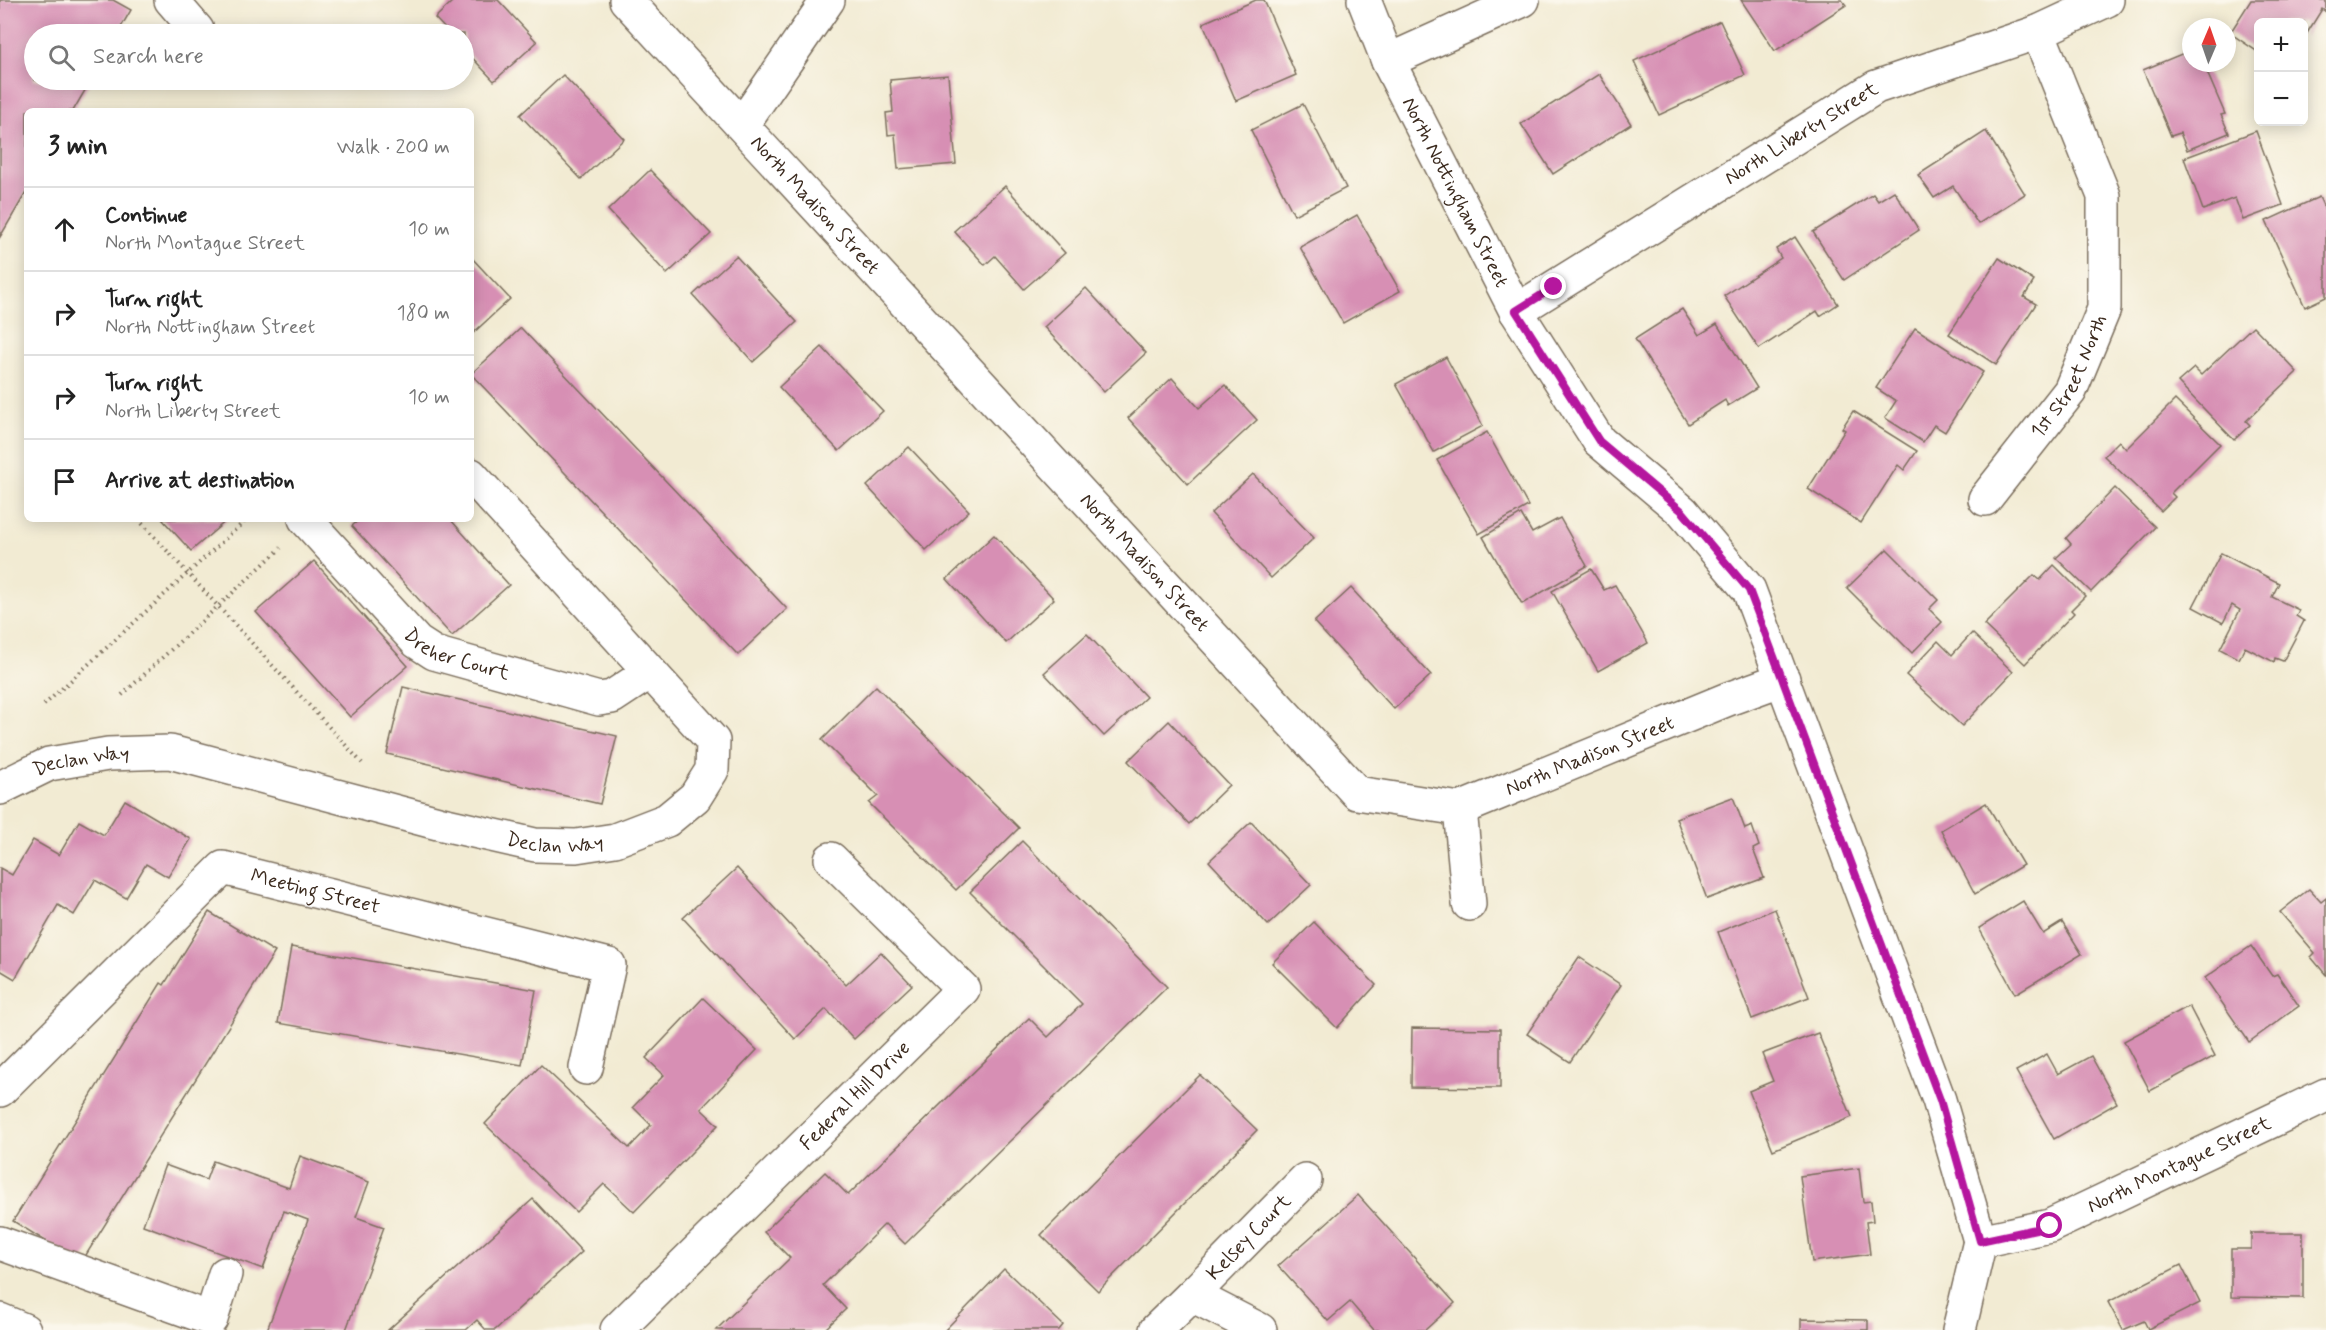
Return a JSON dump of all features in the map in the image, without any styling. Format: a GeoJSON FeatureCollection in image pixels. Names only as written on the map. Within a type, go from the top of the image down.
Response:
{"type":"FeatureCollection","features":[{"type":"Feature","properties":{"kind":"street"},"geometry":{"type":"LineString","coordinates":[[171,0],[192,24]]}},
{"type":"Feature","properties":{"kind":"street","name":"North Madison Street"},"geometry":{"type":"LineString","coordinates":[[626,0],[1357,793],[1460,809],[1728,699],[1783,679]]}},
{"type":"Feature","properties":{"kind":"street"},"geometry":{"type":"LineString","coordinates":[[742,125],[828,0]]}},
{"type":"Feature","properties":{"kind":"street","name":"North Nottingham Street"},"geometry":{"type":"LineString","coordinates":[[1364,0],[1388,61],[1516,311],[1599,441],[1682,511],[1749,590],[1940,1100],[1980,1241]]}},
{"type":"Feature","properties":{"kind":"street"},"geometry":{"type":"LineString","coordinates":[[1388,61],[1523,0]]}},
{"type":"Feature","properties":{"kind":"street","name":"North Liberty Street"},"geometry":{"type":"LineString","coordinates":[[1516,311],[1876,87],[2038,32],[2107,0]]}},
{"type":"Feature","properties":{"kind":"street","name":"1st Street North"},"geometry":{"type":"LineString","coordinates":[[1985,499],[2070,391],[2104,309],[2104,196],[2038,32]]}},
{"type":"Feature","properties":{"kind":"street","name":"Declan Way"},"geometry":{"type":"LineString","coordinates":[[0,788],[49,764],[108,754],[170,752],[438,823],[535,845],[576,846],[615,840],[667,820],[695,797],[712,770],[713,741],[474,478]]}},
{"type":"Feature","properties":{"kind":"street","name":"Dreher Court"},"geometry":{"type":"LineString","coordinates":[[308,522],[417,642],[434,653],[599,699],[612,697],[650,672]]}},
{"type":"Feature","properties":{"kind":"street"},"geometry":{"type":"LineString","coordinates":[[1460,809],[1468,904]]}},
{"type":"Feature","properties":{"kind":"street","name":"Federal Hill Drive"},"geometry":{"type":"LineString","coordinates":[[617,1330],[963,990],[831,859]]}},
{"type":"Feature","properties":{"kind":"street","name":"Meeting Street"},"geometry":{"type":"LineString","coordinates":[[0,1090],[223,868],[609,965],[586,1068]]}},
{"type":"Feature","properties":{"kind":"street","name":"North Montague Street"},"geometry":{"type":"LineString","coordinates":[[1980,1241],[2050,1226],[2326,1095]]}},
{"type":"Feature","properties":{"kind":"street","name":"Kelsey Court"},"geometry":{"type":"LineString","coordinates":[[1156,1330],[1305,1180]]}},
{"type":"Feature","properties":{"kind":"street"},"geometry":{"type":"LineString","coordinates":[[1959,1330],[1980,1241]]}},
{"type":"Feature","properties":{"kind":"street"},"geometry":{"type":"LineString","coordinates":[[0,1243],[211,1319],[225,1274]]}},
{"type":"Feature","properties":{"kind":"street","name":"Kelsey Court"},"geometry":{"type":"LineString","coordinates":[[1192,1295],[1260,1330]]}},
{"type":"Feature","properties":{"kind":"street"},"geometry":{"type":"LineString","coordinates":[[0,1320],[24,1330]]}},
{"type":"Feature","properties":{"kind":"path"},"geometry":{"type":"LineString","coordinates":[[141,522],[369,770]]}},
{"type":"Feature","properties":{"kind":"path"},"geometry":{"type":"LineString","coordinates":[[44,705],[244,522]]}},
{"type":"Feature","properties":{"kind":"path"},"geometry":{"type":"LineString","coordinates":[[122,695],[306,522]]}},
{"type":"Feature","properties":{"kind":"building"},"geometry":{"type":"Polygon","coordinates":[[[0,0],[113,0],[131,10],[123,24],[24,24],[24,90],[85,90],[75,108],[24,108],[24,196],[0,237],[0,0]]]}},
{"type":"Feature","properties":{"kind":"building"},"geometry":{"type":"Polygon","coordinates":[[[454,0],[498,0],[537,42],[494,81],[474,60],[474,24],[441,24],[435,18],[454,0]]]}},
{"type":"Feature","properties":{"kind":"building"},"geometry":{"type":"Polygon","coordinates":[[[1256,0],[1264,0],[1296,75],[1236,101],[1203,23],[1256,0]]]}},
{"type":"Feature","properties":{"kind":"building"},"geometry":{"type":"Polygon","coordinates":[[[1741,0],[1842,0],[1846,5],[1775,51],[1741,0]]]}},
{"type":"Feature","properties":{"kind":"building"},"geometry":{"type":"Polygon","coordinates":[[[2251,0],[2326,0],[2326,12],[2322,9],[2308,32],[2308,18],[2254,18],[2254,49],[2236,37],[2236,24],[2251,0]]]}},
{"type":"Feature","properties":{"kind":"building"},"geometry":{"type":"Polygon","coordinates":[[[1720,21],[1745,75],[1659,115],[1634,61],[1720,21]]]}},
{"type":"Feature","properties":{"kind":"building"},"geometry":{"type":"Polygon","coordinates":[[[2182,54],[2182,72],[2207,72],[2225,114],[2221,115],[2229,133],[2187,150],[2180,133],[2171,136],[2143,70],[2182,54]]]}},
{"type":"Feature","properties":{"kind":"building"},"geometry":{"type":"Polygon","coordinates":[[[1599,74],[1631,124],[1553,174],[1521,124],[1599,74]]]}},
{"type":"Feature","properties":{"kind":"building"},"geometry":{"type":"Polygon","coordinates":[[[563,75],[624,139],[581,179],[520,115],[563,75]]]}},
{"type":"Feature","properties":{"kind":"building"},"geometry":{"type":"Polygon","coordinates":[[[948,75],[956,164],[898,169],[895,134],[888,135],[886,113],[893,112],[890,80],[948,75]]]}},
{"type":"Feature","properties":{"kind":"building"},"geometry":{"type":"Polygon","coordinates":[[[1303,104],[1346,188],[1294,215],[1251,130],[1303,104]]]}},
{"type":"Feature","properties":{"kind":"building"},"geometry":{"type":"Polygon","coordinates":[[[1986,131],[2025,194],[1978,224],[1953,186],[1934,198],[1918,175],[1986,131]]]}},
{"type":"Feature","properties":{"kind":"building"},"geometry":{"type":"Polygon","coordinates":[[[2256,131],[2283,205],[2243,220],[2235,198],[2203,210],[2184,158],[2256,131]]]}},
{"type":"Feature","properties":{"kind":"building"},"geometry":{"type":"Polygon","coordinates":[[[650,170],[711,234],[667,274],[608,210],[650,170]]]}},
{"type":"Feature","properties":{"kind":"building"},"geometry":{"type":"Polygon","coordinates":[[[1005,186],[1065,253],[1024,289],[995,256],[985,265],[954,231],[1005,186]]]}},
{"type":"Feature","properties":{"kind":"building"},"geometry":{"type":"Polygon","coordinates":[[[1894,191],[1919,230],[1844,280],[1813,232],[1873,194],[1878,201],[1894,191]]]}},
{"type":"Feature","properties":{"kind":"building"},"geometry":{"type":"Polygon","coordinates":[[[2319,197],[2326,212],[2326,297],[2305,307],[2266,221],[2319,197]]]}},
{"type":"Feature","properties":{"kind":"building"},"geometry":{"type":"Polygon","coordinates":[[[1357,215],[1400,291],[1343,323],[1300,247],[1357,215]]]}},
{"type":"Feature","properties":{"kind":"building"},"geometry":{"type":"Polygon","coordinates":[[[1795,237],[1838,304],[1820,316],[1817,311],[1759,349],[1724,296],[1781,258],[1776,249],[1795,237]]]}},
{"type":"Feature","properties":{"kind":"building"},"geometry":{"type":"Polygon","coordinates":[[[736,256],[797,322],[753,362],[693,295],[736,256]]]}},
{"type":"Feature","properties":{"kind":"building"},"geometry":{"type":"Polygon","coordinates":[[[1999,258],[2034,281],[2024,297],[2036,304],[1996,365],[1949,334],[1999,258]]]}},
{"type":"Feature","properties":{"kind":"building"},"geometry":{"type":"Polygon","coordinates":[[[474,260],[510,299],[474,332],[474,260]]]}},
{"type":"Feature","properties":{"kind":"building"},"geometry":{"type":"Polygon","coordinates":[[[1086,288],[1146,353],[1104,392],[1044,327],[1086,288]]]}},
{"type":"Feature","properties":{"kind":"building"},"geometry":{"type":"Polygon","coordinates":[[[1682,309],[1699,335],[1717,324],[1757,388],[1728,406],[1725,400],[1688,424],[1635,339],[1682,309]]]}},
{"type":"Feature","properties":{"kind":"building"},"geometry":{"type":"Polygon","coordinates":[[[2253,326],[2297,372],[2246,421],[2250,425],[2234,440],[2178,382],[2194,368],[2201,375],[2253,326]]]}},
{"type":"Feature","properties":{"kind":"building"},"geometry":{"type":"Polygon","coordinates":[[[521,328],[787,609],[738,655],[474,377],[474,371],[521,328]]]}},
{"type":"Feature","properties":{"kind":"building"},"geometry":{"type":"Polygon","coordinates":[[[1915,328],[1983,372],[1945,432],[1934,425],[1923,442],[1885,418],[1896,401],[1876,388],[1915,328]]]}},
{"type":"Feature","properties":{"kind":"building"},"geometry":{"type":"Polygon","coordinates":[[[822,347],[883,411],[839,451],[779,387],[822,347]]]}},
{"type":"Feature","properties":{"kind":"building"},"geometry":{"type":"Polygon","coordinates":[[[1446,357],[1483,426],[1434,452],[1396,384],[1446,357]]]}},
{"type":"Feature","properties":{"kind":"building"},"geometry":{"type":"Polygon","coordinates":[[[1172,378],[1199,408],[1225,385],[1257,420],[1188,484],[1128,418],[1172,378]]]}},
{"type":"Feature","properties":{"kind":"building"},"geometry":{"type":"Polygon","coordinates":[[[2175,400],[2220,444],[2171,493],[2175,497],[2161,511],[2104,456],[2119,441],[2126,449],[2175,400]]]}},
{"type":"Feature","properties":{"kind":"building"},"geometry":{"type":"Polygon","coordinates":[[[1853,411],[1917,451],[1904,470],[1898,465],[1861,523],[1808,489],[1845,430],[1842,428],[1853,411]]]}},
{"type":"Feature","properties":{"kind":"building"},"geometry":{"type":"Polygon","coordinates":[[[1487,432],[1528,506],[1479,534],[1437,460],[1487,432]]]}},
{"type":"Feature","properties":{"kind":"building"},"geometry":{"type":"Polygon","coordinates":[[[909,447],[969,511],[926,550],[867,486],[909,447]]]}},
{"type":"Feature","properties":{"kind":"building"},"geometry":{"type":"Polygon","coordinates":[[[1253,474],[1314,538],[1271,578],[1211,513],[1253,474]]]}},
{"type":"Feature","properties":{"kind":"building"},"geometry":{"type":"Polygon","coordinates":[[[2115,488],[2155,527],[2091,592],[2056,558],[2071,544],[2066,538],[2115,488]]]}},
{"type":"Feature","properties":{"kind":"building"},"geometry":{"type":"Polygon","coordinates":[[[1521,514],[1532,533],[1560,518],[1587,566],[1522,604],[1483,537],[1521,514]]]}},
{"type":"Feature","properties":{"kind":"building"},"geometry":{"type":"Polygon","coordinates":[[[165,522],[225,522],[191,551],[165,522]]]}},
{"type":"Feature","properties":{"kind":"building"},"geometry":{"type":"Polygon","coordinates":[[[357,522],[453,522],[509,585],[452,636],[352,526],[357,522]]]}},
{"type":"Feature","properties":{"kind":"building"},"geometry":{"type":"Polygon","coordinates":[[[994,535],[1054,599],[1006,643],[947,579],[994,535]]]}},
{"type":"Feature","properties":{"kind":"building"},"geometry":{"type":"Polygon","coordinates":[[[1887,549],[1938,600],[1929,609],[1942,622],[1912,653],[1847,588],[1887,549]]]}},
{"type":"Feature","properties":{"kind":"building"},"geometry":{"type":"Polygon","coordinates":[[[2221,553],[2279,583],[2272,597],[2299,610],[2296,616],[2304,621],[2283,661],[2275,658],[2274,662],[2245,647],[2239,659],[2220,649],[2240,610],[2232,605],[2223,623],[2193,607],[2221,553]]]}},
{"type":"Feature","properties":{"kind":"building"},"geometry":{"type":"Polygon","coordinates":[[[314,561],[408,666],[350,717],[256,612],[314,561]]]}},
{"type":"Feature","properties":{"kind":"building"},"geometry":{"type":"Polygon","coordinates":[[[2054,565],[2085,596],[2071,610],[2074,613],[2025,664],[1984,625],[2034,575],[2040,580],[2054,565]]]}},
{"type":"Feature","properties":{"kind":"building"},"geometry":{"type":"Polygon","coordinates":[[[1591,569],[1604,590],[1615,585],[1648,643],[1598,671],[1552,591],[1591,569]]]}},
{"type":"Feature","properties":{"kind":"building"},"geometry":{"type":"Polygon","coordinates":[[[1351,588],[1431,675],[1394,709],[1314,622],[1351,588]]]}},
{"type":"Feature","properties":{"kind":"building"},"geometry":{"type":"Polygon","coordinates":[[[1972,633],[2013,672],[1962,726],[1906,675],[1938,641],[1952,655],[1972,633]]]}},
{"type":"Feature","properties":{"kind":"building"},"geometry":{"type":"Polygon","coordinates":[[[1087,634],[1146,697],[1104,736],[1044,673],[1087,634]]]}},
{"type":"Feature","properties":{"kind":"building"},"geometry":{"type":"Polygon","coordinates":[[[876,686],[1019,828],[956,890],[869,803],[878,796],[822,740],[876,686]]]}},
{"type":"Feature","properties":{"kind":"building"},"geometry":{"type":"Polygon","coordinates":[[[403,687],[617,736],[600,804],[387,754],[403,687]]]}},
{"type":"Feature","properties":{"kind":"building"},"geometry":{"type":"Polygon","coordinates":[[[1169,721],[1229,785],[1189,824],[1128,761],[1169,721]]]}},
{"type":"Feature","properties":{"kind":"building"},"geometry":{"type":"Polygon","coordinates":[[[1733,797],[1745,829],[1752,826],[1759,846],[1753,849],[1764,878],[1707,899],[1676,818],[1733,797]]]}},
{"type":"Feature","properties":{"kind":"building"},"geometry":{"type":"Polygon","coordinates":[[[125,800],[191,839],[168,877],[146,864],[126,898],[95,880],[74,915],[58,905],[15,979],[0,970],[0,868],[12,875],[33,840],[59,855],[79,821],[104,835],[125,800]]]}},
{"type":"Feature","properties":{"kind":"building"},"geometry":{"type":"Polygon","coordinates":[[[1986,803],[2023,865],[1975,894],[1941,830],[1986,803]]]}},
{"type":"Feature","properties":{"kind":"building"},"geometry":{"type":"Polygon","coordinates":[[[1251,822],[1311,885],[1268,925],[1209,861],[1251,822]]]}},
{"type":"Feature","properties":{"kind":"building"},"geometry":{"type":"Polygon","coordinates":[[[1022,841],[1167,987],[905,1244],[885,1224],[823,1285],[846,1309],[824,1330],[716,1330],[790,1258],[764,1232],[825,1172],[848,1195],[1029,1018],[1048,1037],[1082,1004],[970,892],[1022,841]]]}},
{"type":"Feature","properties":{"kind":"building"},"geometry":{"type":"Polygon","coordinates":[[[737,868],[846,985],[881,952],[912,985],[854,1039],[826,1009],[795,1039],[683,918],[737,868]]]}},
{"type":"Feature","properties":{"kind":"building"},"geometry":{"type":"Polygon","coordinates":[[[2309,889],[2321,902],[2326,898],[2326,975],[2311,957],[2315,953],[2280,912],[2309,889]]]}},
{"type":"Feature","properties":{"kind":"building"},"geometry":{"type":"Polygon","coordinates":[[[2023,901],[2043,934],[2062,922],[2082,954],[2015,994],[1979,928],[2023,901]]]}},
{"type":"Feature","properties":{"kind":"building"},"geometry":{"type":"Polygon","coordinates":[[[1775,909],[1809,997],[1752,1019],[1718,932],[1775,909]]]}},
{"type":"Feature","properties":{"kind":"building"},"geometry":{"type":"Polygon","coordinates":[[[209,912],[275,952],[81,1263],[13,1221],[161,983],[164,985],[209,912]]]}},
{"type":"Feature","properties":{"kind":"building"},"geometry":{"type":"Polygon","coordinates":[[[1314,922],[1376,985],[1337,1028],[1272,963],[1314,922]]]}},
{"type":"Feature","properties":{"kind":"building"},"geometry":{"type":"Polygon","coordinates":[[[2251,946],[2272,976],[2277,974],[2299,1006],[2249,1042],[2205,978],[2251,946]]]}},
{"type":"Feature","properties":{"kind":"building"},"geometry":{"type":"Polygon","coordinates":[[[291,947],[536,990],[522,1065],[278,1023],[291,947]]]}},
{"type":"Feature","properties":{"kind":"building"},"geometry":{"type":"Polygon","coordinates":[[[1579,957],[1621,985],[1570,1062],[1527,1034],[1579,957]]]}},
{"type":"Feature","properties":{"kind":"building"},"geometry":{"type":"Polygon","coordinates":[[[703,998],[757,1050],[701,1109],[718,1125],[634,1212],[604,1184],[576,1212],[485,1124],[541,1065],[629,1148],[651,1125],[633,1107],[664,1075],[646,1058],[703,998]]]}},
{"type":"Feature","properties":{"kind":"building"},"geometry":{"type":"Polygon","coordinates":[[[2189,1006],[2215,1056],[2150,1091],[2124,1041],[2189,1006]]]}},
{"type":"Feature","properties":{"kind":"building"},"geometry":{"type":"Polygon","coordinates":[[[1412,1028],[1500,1029],[1500,1088],[1411,1087],[1412,1028]]]}},
{"type":"Feature","properties":{"kind":"building"},"geometry":{"type":"Polygon","coordinates":[[[1818,1033],[1852,1117],[1773,1150],[1749,1091],[1773,1081],[1762,1054],[1818,1033]]]}},
{"type":"Feature","properties":{"kind":"building"},"geometry":{"type":"Polygon","coordinates":[[[2047,1054],[2058,1074],[2091,1056],[2117,1103],[2054,1139],[2016,1071],[2047,1054]]]}},
{"type":"Feature","properties":{"kind":"building"},"geometry":{"type":"Polygon","coordinates":[[[1200,1075],[1257,1130],[1098,1291],[1041,1235],[1200,1075]]]}},
{"type":"Feature","properties":{"kind":"building"},"geometry":{"type":"Polygon","coordinates":[[[300,1156],[369,1182],[356,1217],[384,1227],[346,1330],[267,1330],[308,1220],[284,1211],[263,1269],[143,1225],[165,1165],[206,1180],[213,1161],[289,1188],[300,1156]]]}},
{"type":"Feature","properties":{"kind":"building"},"geometry":{"type":"Polygon","coordinates":[[[1859,1168],[1863,1202],[1871,1201],[1873,1221],[1866,1222],[1870,1254],[1812,1262],[1800,1176],[1859,1168]]]}},
{"type":"Feature","properties":{"kind":"building"},"geometry":{"type":"Polygon","coordinates":[[[1358,1195],[1455,1303],[1425,1330],[1374,1330],[1350,1302],[1328,1321],[1278,1266],[1358,1195]]]}},
{"type":"Feature","properties":{"kind":"building"},"geometry":{"type":"Polygon","coordinates":[[[533,1199],[582,1252],[495,1330],[486,1330],[477,1320],[466,1330],[388,1330],[533,1199]]]}},
{"type":"Feature","properties":{"kind":"building"},"geometry":{"type":"Polygon","coordinates":[[[2251,1233],[2303,1233],[2303,1298],[2231,1297],[2231,1249],[2251,1249],[2251,1233]]]}},
{"type":"Feature","properties":{"kind":"building"},"geometry":{"type":"Polygon","coordinates":[[[2181,1265],[2200,1303],[2148,1329],[2144,1321],[2123,1330],[2108,1302],[2181,1265]]]}},
{"type":"Feature","properties":{"kind":"building"},"geometry":{"type":"Polygon","coordinates":[[[1004,1269],[1063,1325],[1059,1330],[945,1330],[1004,1269]]]}},
{"type":"Feature","properties":{"kind":"building"},"geometry":{"type":"Polygon","coordinates":[[[1801,1319],[1868,1320],[1868,1330],[1801,1330],[1801,1319]]]}},
{"type":"Feature","properties":{"kind":"route"},"geometry":{"type":"LineString","coordinates":[[1554,287],[1516,311],[1599,441],[1682,511],[1749,590],[1940,1100],[1980,1241],[2050,1226]]}}]}
